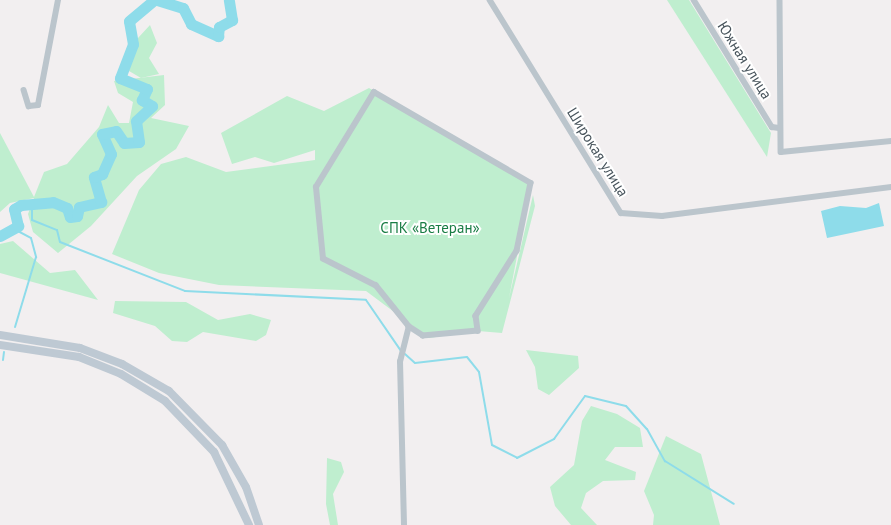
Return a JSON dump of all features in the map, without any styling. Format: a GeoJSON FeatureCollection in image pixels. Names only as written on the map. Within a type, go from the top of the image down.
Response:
{"type":"FeatureCollection","features":[{"type":"Feature","properties":{"kind":"main road"},"geometry":{"type":"LineString","coordinates":[[0,335],[80,348],[122,364],[169,392],[222,445],[246,487],[258,525]]}},
{"type":"Feature","properties":{"kind":"main road"},"geometry":{"type":"LineString","coordinates":[[0,345],[79,357],[121,374],[166,401],[214,452],[249,525]]}},
{"type":"Feature","properties":{"kind":"street"},"geometry":{"type":"LineString","coordinates":[[24,90],[29,106],[38,105],[58,0]]}},
{"type":"Feature","properties":{"kind":"street","name":"Широкая улица"},"geometry":{"type":"LineString","coordinates":[[490,0],[621,213],[662,216],[891,187]]}},
{"type":"Feature","properties":{"kind":"street","name":"Южная улица"},"geometry":{"type":"LineString","coordinates":[[694,0],[772,126],[779,128]]}},
{"type":"Feature","properties":{"kind":"street"},"geometry":{"type":"LineString","coordinates":[[780,0],[780,148],[784,153],[891,141]]}},
{"type":"Feature","properties":{"kind":"street"},"geometry":{"type":"LineString","coordinates":[[374,92],[531,183],[517,251],[476,316],[478,331],[429,338],[409,327],[376,286],[323,259],[316,187],[374,92]]}},
{"type":"Feature","properties":{"kind":"street"},"geometry":{"type":"LineString","coordinates":[[404,525],[400,362],[409,327]]}},
{"type":"Feature","properties":{"kind":"green space"},"geometry":{"type":"Polygon","coordinates":[[[667,0],[689,0],[771,133],[767,157],[667,0]]]}},
{"type":"Feature","properties":{"kind":"green space"},"geometry":{"type":"Polygon","coordinates":[[[150,25],[157,43],[149,58],[159,74],[141,78],[129,71],[138,38],[150,25]]]}},
{"type":"Feature","properties":{"kind":"green space"},"geometry":{"type":"Polygon","coordinates":[[[164,75],[165,105],[151,118],[189,126],[176,149],[137,176],[91,226],[58,253],[33,232],[28,214],[34,198],[10,203],[0,212],[0,133],[34,197],[44,172],[67,164],[99,127],[108,105],[119,123],[129,123],[133,102],[118,93],[114,81],[164,75]]]}},
{"type":"Feature","properties":{"kind":"green space","name":"СПК «Ветеран»"},"geometry":{"type":"Polygon","coordinates":[[[369,88],[531,183],[509,298],[533,195],[535,206],[502,333],[478,331],[429,338],[366,291],[219,285],[159,273],[112,254],[139,190],[161,164],[186,157],[226,172],[315,160],[315,150],[274,163],[255,157],[232,164],[221,133],[287,96],[324,111],[369,88]]]}},
{"type":"Feature","properties":{"kind":"green space"},"geometry":{"type":"Polygon","coordinates":[[[13,241],[50,273],[75,270],[98,300],[0,273],[0,244],[13,241]]]}},
{"type":"Feature","properties":{"kind":"green space"},"geometry":{"type":"Polygon","coordinates":[[[115,301],[186,302],[218,320],[250,314],[271,320],[266,335],[256,341],[203,332],[187,342],[172,341],[155,326],[113,313],[115,301]]]}},
{"type":"Feature","properties":{"kind":"green space"},"geometry":{"type":"Polygon","coordinates":[[[526,350],[578,356],[579,368],[549,395],[538,389],[535,367],[526,350]]]}},
{"type":"Feature","properties":{"kind":"green space"},"geometry":{"type":"Polygon","coordinates":[[[591,406],[617,414],[640,428],[643,447],[615,447],[605,460],[636,472],[635,480],[603,481],[586,493],[581,508],[597,525],[571,525],[555,506],[550,487],[574,465],[582,421],[591,406]]]}},
{"type":"Feature","properties":{"kind":"green space"},"geometry":{"type":"Polygon","coordinates":[[[666,436],[701,454],[720,525],[653,525],[654,515],[644,491],[666,436]]]}},
{"type":"Feature","properties":{"kind":"green space"},"geometry":{"type":"Polygon","coordinates":[[[327,458],[341,462],[344,472],[333,494],[338,525],[330,525],[326,504],[327,458]]]}},
{"type":"Feature","properties":{"kind":"water"},"geometry":{"type":"Polygon","coordinates":[[[879,203],[884,226],[827,238],[821,211],[840,206],[866,208],[879,203]]]}},
{"type":"Feature","properties":{"kind":"waterway"},"geometry":{"type":"LineString","coordinates":[[0,236],[18,226],[14,209],[21,205],[53,202],[67,208],[70,217],[77,216],[79,207],[101,202],[94,177],[102,174],[111,154],[102,134],[116,131],[124,143],[139,142],[136,121],[152,106],[142,100],[147,89],[120,78],[133,44],[129,21],[154,0]]}},
{"type":"Feature","properties":{"kind":"waterway"},"geometry":{"type":"LineString","coordinates":[[157,0],[183,8],[191,24],[218,36],[219,27],[232,20],[229,0]]}},
{"type":"Feature","properties":{"kind":"waterway"},"geometry":{"type":"LineString","coordinates":[[32,203],[32,220],[57,230],[60,242],[185,291],[366,300],[401,351]]}},
{"type":"Feature","properties":{"kind":"waterway"},"geometry":{"type":"LineString","coordinates":[[14,229],[31,238],[36,257],[15,327]]}},
{"type":"Feature","properties":{"kind":"waterway"},"geometry":{"type":"LineString","coordinates":[[3,360],[4,352]]}},
{"type":"Feature","properties":{"kind":"waterway"},"geometry":{"type":"LineString","coordinates":[[405,354],[415,363],[467,357],[479,372],[492,445],[517,458],[554,439],[585,396],[626,406],[647,429],[665,461],[734,504]]}}]}
